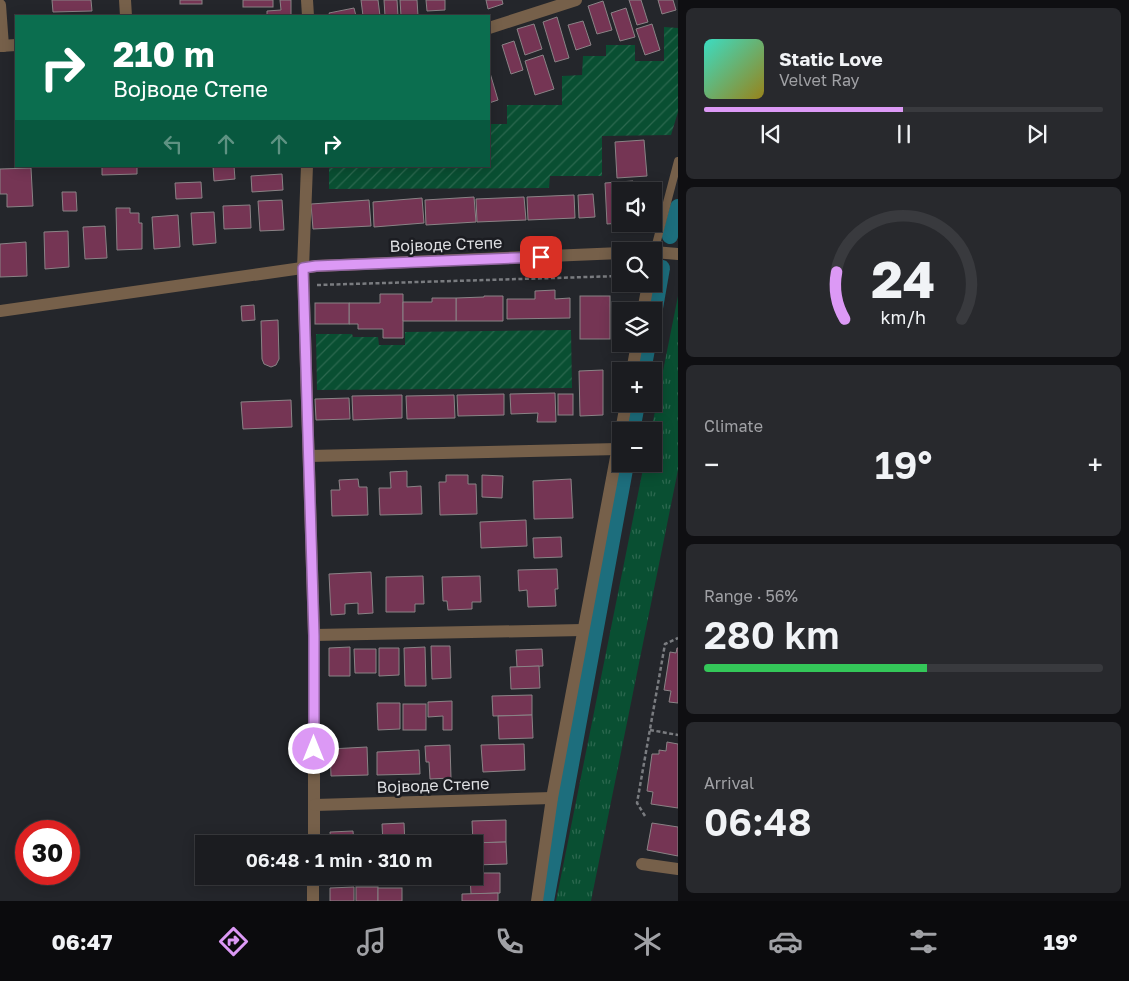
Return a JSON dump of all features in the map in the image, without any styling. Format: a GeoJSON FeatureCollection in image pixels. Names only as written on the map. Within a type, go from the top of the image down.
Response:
{"type":"FeatureCollection","features":[{"type":"Feature","properties":{"kind":"street"},"geometry":{"type":"LineString","coordinates":[[125,0],[126,15]]}},
{"type":"Feature","properties":{"kind":"street"},"geometry":{"type":"LineString","coordinates":[[308,0],[308,15]]}},
{"type":"Feature","properties":{"kind":"street"},"geometry":{"type":"LineString","coordinates":[[490,28],[576,0]]}},
{"type":"Feature","properties":{"kind":"street"},"geometry":{"type":"LineString","coordinates":[[0,5],[2,46],[15,45]]}},
{"type":"Feature","properties":{"kind":"street"},"geometry":{"type":"LineString","coordinates":[[307,167],[303,268],[314,636],[314,835]]}},
{"type":"Feature","properties":{"kind":"street","name":"Војводе Степе"},"geometry":{"type":"LineString","coordinates":[[0,311],[316,266],[612,253]]}},
{"type":"Feature","properties":{"kind":"street"},"geometry":{"type":"LineString","coordinates":[[662,253],[678,254]]}},
{"type":"Feature","properties":{"kind":"street"},"geometry":{"type":"LineString","coordinates":[[309,456],[612,449]]}},
{"type":"Feature","properties":{"kind":"street"},"geometry":{"type":"LineString","coordinates":[[537,901],[552,798],[614,472]]}},
{"type":"Feature","properties":{"kind":"street"},"geometry":{"type":"LineString","coordinates":[[314,636],[583,630]]}},
{"type":"Feature","properties":{"kind":"street","name":"Војводе Степе"},"geometry":{"type":"LineString","coordinates":[[314,805],[552,798]]}},
{"type":"Feature","properties":{"kind":"street"},"geometry":{"type":"LineString","coordinates":[[642,864],[678,869]]}},
{"type":"Feature","properties":{"kind":"street"},"geometry":{"type":"LineString","coordinates":[[313,885],[313,901]]}},
{"type":"Feature","properties":{"kind":"lane"},"geometry":{"type":"LineString","coordinates":[[657,242],[678,160]]}},
{"type":"Feature","properties":{"kind":"path"},"geometry":{"type":"LineString","coordinates":[[316,266],[317,285],[612,276]]}},
{"type":"Feature","properties":{"kind":"path"},"geometry":{"type":"LineString","coordinates":[[645,816],[637,803],[665,644],[678,638]]}},
{"type":"Feature","properties":{"kind":"path"},"geometry":{"type":"LineString","coordinates":[[650,730],[678,735]]}},
{"type":"Feature","properties":{"kind":"green space"},"geometry":{"type":"Polygon","coordinates":[[[664,27],[678,28],[678,112],[671,135],[602,136],[602,176],[550,176],[549,188],[329,189],[329,167],[490,167],[490,124],[507,124],[507,105],[562,105],[562,76],[582,75],[583,56],[606,56],[606,45],[635,45],[635,61],[664,61],[664,27]]]}},
{"type":"Feature","properties":{"kind":"green space"},"geometry":{"type":"Polygon","coordinates":[[[678,296],[678,470],[591,901],[556,901],[642,472],[662,472],[662,422],[653,422],[655,412],[662,412],[662,376],[678,296]]]}},
{"type":"Feature","properties":{"kind":"green space"},"geometry":{"type":"Polygon","coordinates":[[[571,330],[572,388],[317,390],[316,334],[352,334],[353,337],[378,337],[379,345],[405,345],[405,332],[571,330]]]}},
{"type":"Feature","properties":{"kind":"building"},"geometry":{"type":"Polygon","coordinates":[[[52,0],[91,0],[92,11],[53,12],[52,0]]]}},
{"type":"Feature","properties":{"kind":"building"},"geometry":{"type":"Polygon","coordinates":[[[180,0],[202,0],[202,4],[180,4],[180,0]]]}},
{"type":"Feature","properties":{"kind":"building"},"geometry":{"type":"Polygon","coordinates":[[[243,0],[273,0],[273,7],[243,7],[243,0]]]}},
{"type":"Feature","properties":{"kind":"building"},"geometry":{"type":"Polygon","coordinates":[[[280,0],[291,0],[291,15],[267,15],[267,11],[281,10],[280,0]]]}},
{"type":"Feature","properties":{"kind":"building"},"geometry":{"type":"Polygon","coordinates":[[[361,0],[378,0],[380,15],[363,15],[361,0]]]}},
{"type":"Feature","properties":{"kind":"building"},"geometry":{"type":"Polygon","coordinates":[[[384,0],[397,0],[398,15],[385,15],[384,0]]]}},
{"type":"Feature","properties":{"kind":"building"},"geometry":{"type":"Polygon","coordinates":[[[400,0],[417,0],[418,15],[401,15],[400,0]]]}},
{"type":"Feature","properties":{"kind":"building"},"geometry":{"type":"Polygon","coordinates":[[[426,0],[445,0],[445,10],[427,11],[426,0]]]}},
{"type":"Feature","properties":{"kind":"building"},"geometry":{"type":"Polygon","coordinates":[[[486,0],[502,0],[503,4],[488,9],[486,0]]]}},
{"type":"Feature","properties":{"kind":"building"},"geometry":{"type":"Polygon","coordinates":[[[629,0],[641,0],[648,22],[637,25],[629,0]]]}},
{"type":"Feature","properties":{"kind":"building"},"geometry":{"type":"Polygon","coordinates":[[[658,0],[673,0],[676,10],[662,14],[658,0]]]}},
{"type":"Feature","properties":{"kind":"building"},"geometry":{"type":"Polygon","coordinates":[[[603,1],[612,30],[597,34],[588,6],[603,1]]]}},
{"type":"Feature","properties":{"kind":"building"},"geometry":{"type":"Polygon","coordinates":[[[354,8],[356,15],[330,15],[329,13],[354,8]]]}},
{"type":"Feature","properties":{"kind":"building"},"geometry":{"type":"Polygon","coordinates":[[[626,8],[635,37],[620,41],[611,13],[626,8]]]}},
{"type":"Feature","properties":{"kind":"building"},"geometry":{"type":"Polygon","coordinates":[[[557,17],[569,58],[555,62],[543,22],[557,17]]]}},
{"type":"Feature","properties":{"kind":"building"},"geometry":{"type":"Polygon","coordinates":[[[583,21],[591,45],[576,50],[568,25],[583,21]]]}},
{"type":"Feature","properties":{"kind":"building"},"geometry":{"type":"Polygon","coordinates":[[[534,24],[542,49],[525,55],[517,29],[534,24]]]}},
{"type":"Feature","properties":{"kind":"building"},"geometry":{"type":"Polygon","coordinates":[[[652,24],[660,50],[645,55],[636,29],[652,24]]]}},
{"type":"Feature","properties":{"kind":"building"},"geometry":{"type":"Polygon","coordinates":[[[514,41],[523,70],[511,74],[502,45],[514,41]]]}},
{"type":"Feature","properties":{"kind":"building"},"geometry":{"type":"Polygon","coordinates":[[[543,55],[554,89],[535,95],[525,61],[543,55]]]}},
{"type":"Feature","properties":{"kind":"building"},"geometry":{"type":"Polygon","coordinates":[[[490,73],[498,100],[490,103],[490,73]]]}},
{"type":"Feature","properties":{"kind":"building"},"geometry":{"type":"Polygon","coordinates":[[[644,140],[647,176],[617,178],[615,142],[644,140]]]}},
{"type":"Feature","properties":{"kind":"building"},"geometry":{"type":"Polygon","coordinates":[[[102,167],[137,167],[137,174],[102,175],[102,167]]]}},
{"type":"Feature","properties":{"kind":"building"},"geometry":{"type":"Polygon","coordinates":[[[213,167],[234,167],[235,179],[214,181],[213,167]]]}},
{"type":"Feature","properties":{"kind":"building"},"geometry":{"type":"Polygon","coordinates":[[[31,168],[33,206],[7,207],[7,194],[0,194],[0,169],[31,168]]]}},
{"type":"Feature","properties":{"kind":"building"},"geometry":{"type":"Polygon","coordinates":[[[282,174],[283,190],[252,192],[251,176],[282,174]]]}},
{"type":"Feature","properties":{"kind":"building"},"geometry":{"type":"Polygon","coordinates":[[[201,182],[202,198],[176,199],[175,183],[201,182]]]}},
{"type":"Feature","properties":{"kind":"building"},"geometry":{"type":"Polygon","coordinates":[[[612,182],[612,224],[607,224],[605,183],[612,182]]]}},
{"type":"Feature","properties":{"kind":"building"},"geometry":{"type":"Polygon","coordinates":[[[62,192],[76,192],[77,211],[63,211],[62,192]]]}},
{"type":"Feature","properties":{"kind":"building"},"geometry":{"type":"Polygon","coordinates":[[[593,194],[595,217],[579,218],[578,195],[593,194]]]}},
{"type":"Feature","properties":{"kind":"building"},"geometry":{"type":"Polygon","coordinates":[[[574,195],[575,218],[528,220],[527,197],[574,195]]]}},
{"type":"Feature","properties":{"kind":"building"},"geometry":{"type":"Polygon","coordinates":[[[474,197],[476,222],[426,225],[425,200],[474,197]]]}},
{"type":"Feature","properties":{"kind":"building"},"geometry":{"type":"Polygon","coordinates":[[[524,197],[526,220],[477,222],[476,199],[524,197]]]}},
{"type":"Feature","properties":{"kind":"building"},"geometry":{"type":"Polygon","coordinates":[[[422,198],[424,223],[374,227],[373,202],[422,198]]]}},
{"type":"Feature","properties":{"kind":"building"},"geometry":{"type":"Polygon","coordinates":[[[282,200],[284,230],[260,231],[258,201],[282,200]]]}},
{"type":"Feature","properties":{"kind":"building"},"geometry":{"type":"Polygon","coordinates":[[[369,200],[371,226],[313,229],[311,204],[369,200]]]}},
{"type":"Feature","properties":{"kind":"building"},"geometry":{"type":"Polygon","coordinates":[[[250,205],[251,228],[224,229],[223,206],[250,205]]]}},
{"type":"Feature","properties":{"kind":"building"},"geometry":{"type":"Polygon","coordinates":[[[116,208],[130,208],[130,213],[139,213],[139,223],[142,223],[142,249],[117,250],[116,208]]]}},
{"type":"Feature","properties":{"kind":"building"},"geometry":{"type":"Polygon","coordinates":[[[214,212],[216,243],[193,245],[191,213],[214,212]]]}},
{"type":"Feature","properties":{"kind":"building"},"geometry":{"type":"Polygon","coordinates":[[[178,215],[180,247],[154,249],[152,217],[178,215]]]}},
{"type":"Feature","properties":{"kind":"building"},"geometry":{"type":"Polygon","coordinates":[[[105,226],[107,258],[85,259],[83,227],[105,226]]]}},
{"type":"Feature","properties":{"kind":"building"},"geometry":{"type":"Polygon","coordinates":[[[68,231],[69,267],[45,269],[44,232],[68,231]]]}},
{"type":"Feature","properties":{"kind":"building"},"geometry":{"type":"Polygon","coordinates":[[[26,242],[27,276],[0,277],[0,244],[26,242]]]}},
{"type":"Feature","properties":{"kind":"building"},"geometry":{"type":"Polygon","coordinates":[[[555,290],[555,299],[570,298],[570,318],[507,319],[507,299],[535,299],[535,291],[555,290]]]}},
{"type":"Feature","properties":{"kind":"building"},"geometry":{"type":"Polygon","coordinates":[[[380,294],[403,294],[403,338],[383,338],[383,329],[358,329],[358,324],[349,324],[349,303],[380,303],[380,294]]]}},
{"type":"Feature","properties":{"kind":"building"},"geometry":{"type":"Polygon","coordinates":[[[503,296],[503,321],[456,321],[456,298],[503,296]]]}},
{"type":"Feature","properties":{"kind":"building"},"geometry":{"type":"Polygon","coordinates":[[[580,296],[610,296],[610,339],[580,339],[580,296]]]}},
{"type":"Feature","properties":{"kind":"building"},"geometry":{"type":"Polygon","coordinates":[[[432,298],[456,298],[456,321],[403,321],[403,302],[432,302],[432,298]]]}},
{"type":"Feature","properties":{"kind":"building"},"geometry":{"type":"Polygon","coordinates":[[[315,303],[349,303],[349,324],[315,324],[315,303]]]}},
{"type":"Feature","properties":{"kind":"building"},"geometry":{"type":"Polygon","coordinates":[[[254,305],[255,320],[242,321],[241,306],[254,305]]]}},
{"type":"Feature","properties":{"kind":"building"},"geometry":{"type":"Polygon","coordinates":[[[278,320],[279,359],[276,365],[271,367],[264,364],[262,359],[261,321],[278,320]]]}},
{"type":"Feature","properties":{"kind":"building"},"geometry":{"type":"Polygon","coordinates":[[[603,370],[603,415],[580,416],[579,371],[603,370]]]}},
{"type":"Feature","properties":{"kind":"building"},"geometry":{"type":"Polygon","coordinates":[[[555,393],[556,422],[537,422],[538,413],[511,414],[510,394],[555,393]]]}},
{"type":"Feature","properties":{"kind":"building"},"geometry":{"type":"Polygon","coordinates":[[[504,394],[504,415],[458,416],[457,395],[504,394]]]}},
{"type":"Feature","properties":{"kind":"building"},"geometry":{"type":"Polygon","coordinates":[[[558,394],[573,394],[573,415],[558,415],[558,394]]]}},
{"type":"Feature","properties":{"kind":"building"},"geometry":{"type":"Polygon","coordinates":[[[402,395],[402,418],[353,420],[352,396],[402,395]]]}},
{"type":"Feature","properties":{"kind":"building"},"geometry":{"type":"Polygon","coordinates":[[[454,395],[455,418],[407,419],[406,396],[454,395]]]}},
{"type":"Feature","properties":{"kind":"building"},"geometry":{"type":"Polygon","coordinates":[[[349,398],[350,419],[316,420],[315,399],[349,398]]]}},
{"type":"Feature","properties":{"kind":"building"},"geometry":{"type":"Polygon","coordinates":[[[291,400],[292,427],[243,429],[241,402],[291,400]]]}},
{"type":"Feature","properties":{"kind":"building"},"geometry":{"type":"Polygon","coordinates":[[[407,471],[407,487],[421,486],[422,514],[380,515],[379,488],[391,488],[390,472],[407,471]]]}},
{"type":"Feature","properties":{"kind":"building"},"geometry":{"type":"Polygon","coordinates":[[[446,475],[468,475],[468,484],[476,484],[477,514],[440,515],[439,482],[446,482],[446,475]]]}},
{"type":"Feature","properties":{"kind":"building"},"geometry":{"type":"Polygon","coordinates":[[[482,475],[503,476],[502,498],[482,497],[482,475]]]}},
{"type":"Feature","properties":{"kind":"building"},"geometry":{"type":"Polygon","coordinates":[[[358,479],[359,487],[367,487],[368,515],[332,516],[331,490],[340,490],[339,480],[358,479]]]}},
{"type":"Feature","properties":{"kind":"building"},"geometry":{"type":"Polygon","coordinates":[[[571,479],[573,518],[534,519],[533,481],[571,479]]]}},
{"type":"Feature","properties":{"kind":"building"},"geometry":{"type":"Polygon","coordinates":[[[526,520],[527,546],[481,548],[480,522],[526,520]]]}},
{"type":"Feature","properties":{"kind":"building"},"geometry":{"type":"Polygon","coordinates":[[[561,537],[562,557],[534,558],[533,538],[561,537]]]}},
{"type":"Feature","properties":{"kind":"building"},"geometry":{"type":"Polygon","coordinates":[[[557,569],[558,589],[555,589],[556,606],[528,607],[527,590],[519,591],[518,570],[557,569]]]}},
{"type":"Feature","properties":{"kind":"building"},"geometry":{"type":"Polygon","coordinates":[[[371,572],[373,613],[358,614],[358,603],[345,604],[345,614],[331,615],[329,574],[371,572]]]}},
{"type":"Feature","properties":{"kind":"building"},"geometry":{"type":"Polygon","coordinates":[[[423,576],[424,604],[415,604],[415,612],[386,612],[386,577],[423,576]]]}},
{"type":"Feature","properties":{"kind":"building"},"geometry":{"type":"Polygon","coordinates":[[[480,576],[481,602],[472,602],[472,609],[448,610],[447,601],[443,601],[442,577],[480,576]]]}},
{"type":"Feature","properties":{"kind":"building"},"geometry":{"type":"Polygon","coordinates":[[[431,646],[450,646],[451,678],[432,679],[431,646]]]}},
{"type":"Feature","properties":{"kind":"building"},"geometry":{"type":"Polygon","coordinates":[[[350,647],[350,676],[329,676],[329,648],[350,647]]]}},
{"type":"Feature","properties":{"kind":"building"},"geometry":{"type":"Polygon","coordinates":[[[425,647],[426,686],[405,686],[404,648],[425,647]]]}},
{"type":"Feature","properties":{"kind":"building"},"geometry":{"type":"Polygon","coordinates":[[[379,648],[399,648],[399,675],[379,676],[379,648]]]}},
{"type":"Feature","properties":{"kind":"building"},"geometry":{"type":"Polygon","coordinates":[[[677,648],[678,703],[669,702],[671,691],[664,690],[670,652],[676,653],[677,648]]]}},
{"type":"Feature","properties":{"kind":"building"},"geometry":{"type":"Polygon","coordinates":[[[354,649],[376,649],[376,673],[355,673],[354,649]]]}},
{"type":"Feature","properties":{"kind":"building"},"geometry":{"type":"Polygon","coordinates":[[[542,649],[543,666],[517,667],[516,650],[542,649]]]}},
{"type":"Feature","properties":{"kind":"building"},"geometry":{"type":"Polygon","coordinates":[[[539,666],[540,688],[511,689],[510,667],[539,666]]]}},
{"type":"Feature","properties":{"kind":"building"},"geometry":{"type":"Polygon","coordinates":[[[532,695],[532,715],[493,716],[492,696],[532,695]]]}},
{"type":"Feature","properties":{"kind":"building"},"geometry":{"type":"Polygon","coordinates":[[[452,701],[452,730],[443,730],[443,716],[428,717],[428,702],[452,701]]]}},
{"type":"Feature","properties":{"kind":"building"},"geometry":{"type":"Polygon","coordinates":[[[377,703],[400,703],[400,729],[378,730],[377,703]]]}},
{"type":"Feature","properties":{"kind":"building"},"geometry":{"type":"Polygon","coordinates":[[[403,704],[426,704],[426,730],[403,730],[403,704]]]}},
{"type":"Feature","properties":{"kind":"building"},"geometry":{"type":"Polygon","coordinates":[[[532,715],[533,738],[499,739],[498,716],[532,715]]]}},
{"type":"Feature","properties":{"kind":"building"},"geometry":{"type":"Polygon","coordinates":[[[667,742],[678,744],[678,808],[651,804],[653,792],[647,791],[652,754],[659,754],[659,750],[666,751],[667,742]]]}},
{"type":"Feature","properties":{"kind":"building"},"geometry":{"type":"Polygon","coordinates":[[[524,744],[525,770],[483,772],[481,745],[524,744]]]}},
{"type":"Feature","properties":{"kind":"building"},"geometry":{"type":"Polygon","coordinates":[[[450,745],[451,778],[430,779],[429,762],[426,762],[425,746],[450,745]]]}},
{"type":"Feature","properties":{"kind":"building"},"geometry":{"type":"Polygon","coordinates":[[[367,747],[368,775],[331,776],[330,749],[367,747]]]}},
{"type":"Feature","properties":{"kind":"building"},"geometry":{"type":"Polygon","coordinates":[[[419,750],[420,774],[377,775],[377,752],[419,750]]]}},
{"type":"Feature","properties":{"kind":"building"},"geometry":{"type":"Polygon","coordinates":[[[506,820],[506,842],[483,843],[483,835],[473,835],[472,821],[506,820]]]}},
{"type":"Feature","properties":{"kind":"building"},"geometry":{"type":"Polygon","coordinates":[[[404,823],[405,835],[383,835],[382,824],[404,823]]]}},
{"type":"Feature","properties":{"kind":"building"},"geometry":{"type":"Polygon","coordinates":[[[652,823],[678,827],[678,856],[647,850],[652,823]]]}},
{"type":"Feature","properties":{"kind":"building"},"geometry":{"type":"Polygon","coordinates":[[[353,831],[353,835],[330,835],[330,832],[353,831]]]}},
{"type":"Feature","properties":{"kind":"building"},"geometry":{"type":"Polygon","coordinates":[[[506,842],[507,864],[483,865],[483,843],[506,842]]]}},
{"type":"Feature","properties":{"kind":"building"},"geometry":{"type":"Polygon","coordinates":[[[483,873],[500,873],[500,893],[471,894],[470,885],[483,885],[483,873]]]}},
{"type":"Feature","properties":{"kind":"building"},"geometry":{"type":"Polygon","coordinates":[[[354,887],[354,901],[330,901],[330,888],[354,887]]]}},
{"type":"Feature","properties":{"kind":"building"},"geometry":{"type":"Polygon","coordinates":[[[356,887],[378,887],[378,901],[356,901],[356,887]]]}},
{"type":"Feature","properties":{"kind":"building"},"geometry":{"type":"Polygon","coordinates":[[[378,888],[402,888],[402,901],[378,901],[378,888]]]}},
{"type":"Feature","properties":{"kind":"building"},"geometry":{"type":"Polygon","coordinates":[[[498,893],[498,901],[462,901],[462,894],[498,893]]]}},
{"type":"Feature","properties":{"kind":"waterway"},"geometry":{"type":"LineString","coordinates":[[670,236],[678,207]]}},
{"type":"Feature","properties":{"kind":"waterway"},"geometry":{"type":"LineString","coordinates":[[656,302],[658,292]]}},
{"type":"Feature","properties":{"kind":"waterway"},"geometry":{"type":"LineString","coordinates":[[645,362],[647,352]]}},
{"type":"Feature","properties":{"kind":"waterway"},"geometry":{"type":"LineString","coordinates":[[634,422],[636,412]]}},
{"type":"Feature","properties":{"kind":"waterway"},"geometry":{"type":"LineString","coordinates":[[546,901],[625,472]]}},
{"type":"Feature","properties":{"kind":"route"},"geometry":{"type":"LineString","coordinates":[[314,749],[314,636],[303,268],[541,257]]}}]}
